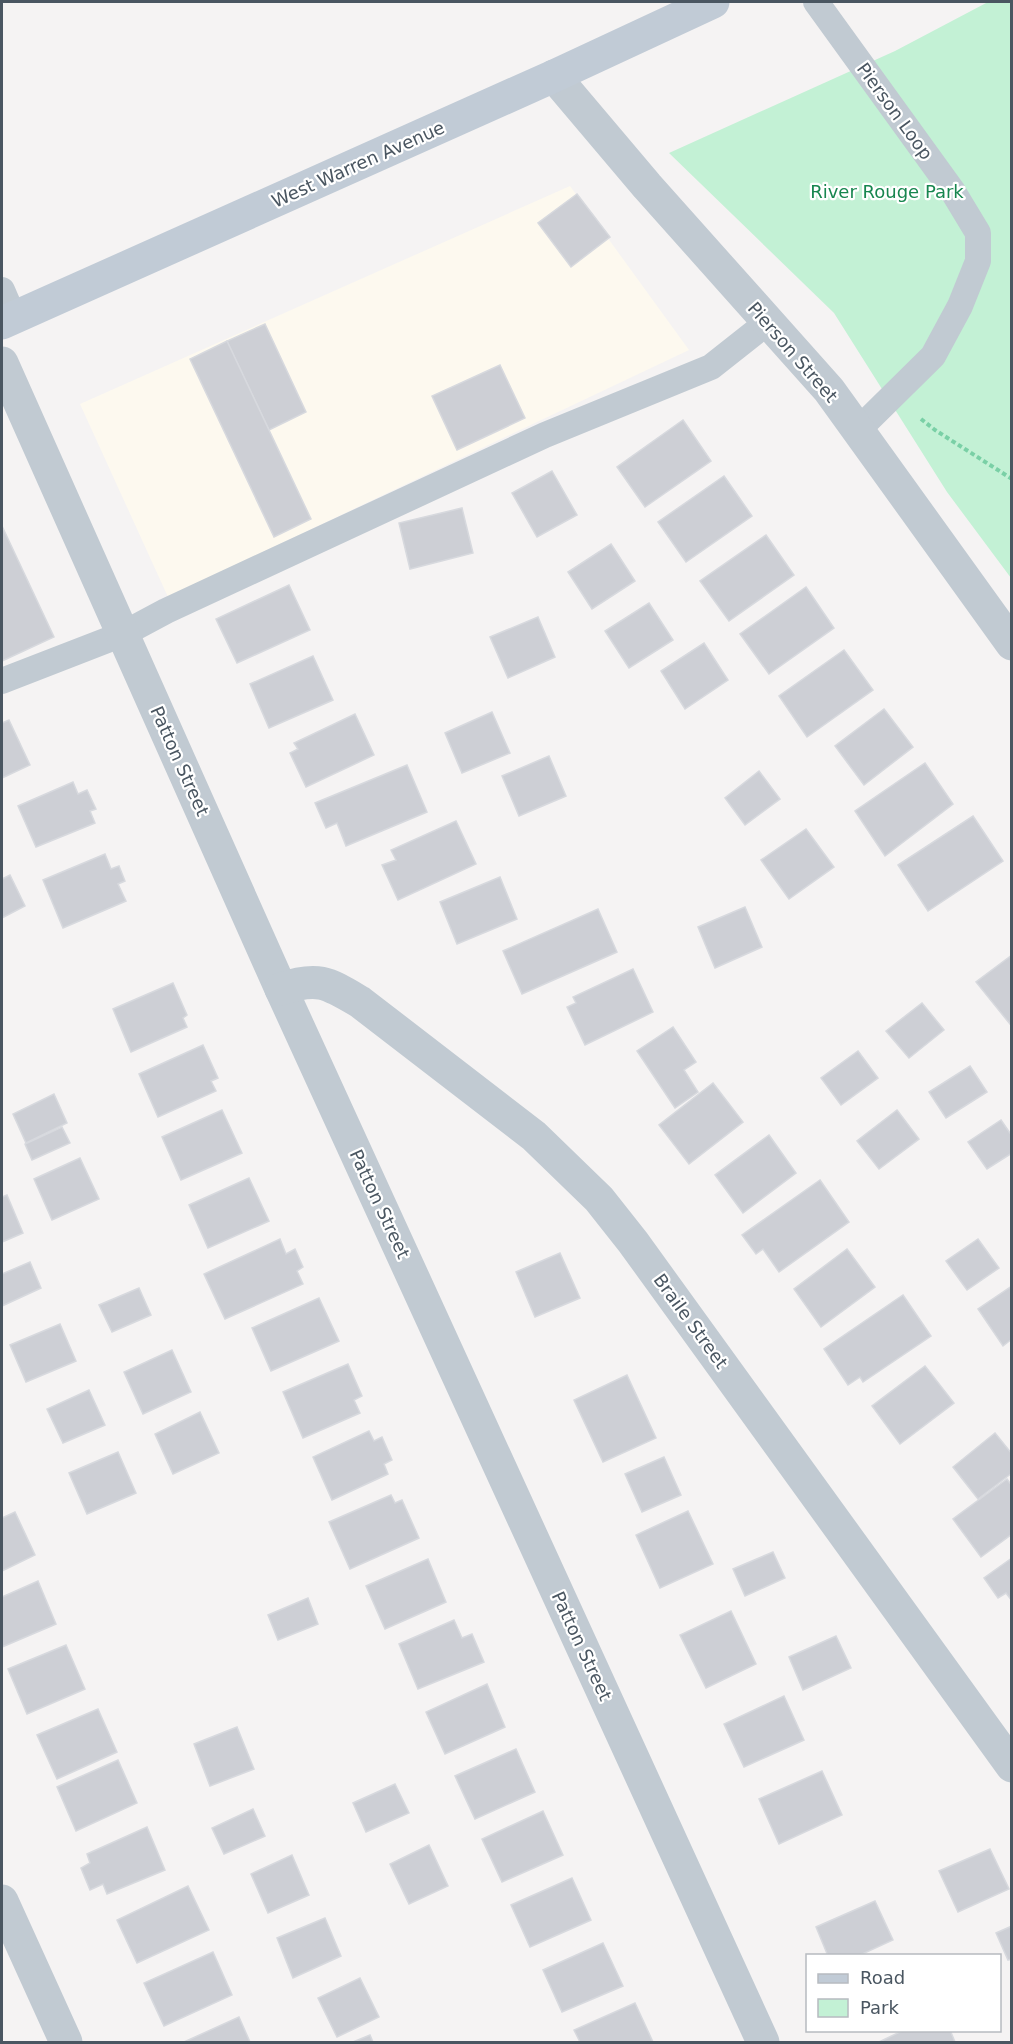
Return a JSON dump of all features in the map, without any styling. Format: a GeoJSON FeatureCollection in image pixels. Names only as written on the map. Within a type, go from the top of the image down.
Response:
{"type":"FeatureCollection","features":[{"type":"Feature","properties":{"kind":"main road","name":"West Warren Avenue"},"geometry":{"type":"LineString","coordinates":[[6,311],[554,76],[712,2]]}},
{"type":"Feature","properties":{"kind":"street","name":"Pierson Street"},"geometry":{"type":"LineString","coordinates":[[554,76],[647,186],[829,390],[1011,644]]}},
{"type":"Feature","properties":{"kind":"street","name":"Patton Street"},"geometry":{"type":"LineString","coordinates":[[2,363],[281,989],[764,2043]]}},
{"type":"Feature","properties":{"kind":"street","name":"Braile Street"},"geometry":{"type":"LineString","coordinates":[[281,989],[302,982],[320,982],[360,1002],[534,1137],[599,1199],[633,1242],[1011,1766]]}},
{"type":"Feature","properties":{"kind":"street"},"geometry":{"type":"LineString","coordinates":[[2,1900],[66,2043]]}},
{"type":"Feature","properties":{"kind":"lane","name":"Pierson Loop"},"geometry":{"type":"LineString","coordinates":[[816,2],[952,190],[978,233],[978,261],[960,306],[933,356],[858,430]]}},
{"type":"Feature","properties":{"kind":"lane"},"geometry":{"type":"LineString","coordinates":[[2,681],[123,634],[166,611],[545,435],[711,367],[768,322]]}},
{"type":"Feature","properties":{"kind":"path"},"geometry":{"type":"LineString","coordinates":[[892,395],[935,430],[1011,479]]}},
{"type":"Feature","properties":{"kind":"shaded area"},"geometry":{"type":"Polygon","coordinates":[[[570,186],[689,350],[168,597],[80,404],[570,186]]]}},
{"type":"Feature","properties":{"kind":"green space","name":"River Rouge Park"},"geometry":{"type":"Polygon","coordinates":[[[988,2],[1011,2],[1011,578],[947,492],[834,313],[669,153],[895,51],[988,2]]]}},
{"type":"Feature","properties":{"kind":"building"},"geometry":{"type":"Polygon","coordinates":[[[577,194],[610,237],[571,267],[538,223],[577,194]]]}},
{"type":"Feature","properties":{"kind":"building"},"geometry":{"type":"Polygon","coordinates":[[[265,324],[306,412],[269,430],[227,341],[265,324]]]}},
{"type":"Feature","properties":{"kind":"building"},"geometry":{"type":"Polygon","coordinates":[[[227,341],[311,519],[274,537],[190,359],[227,341]]]}},
{"type":"Feature","properties":{"kind":"building"},"geometry":{"type":"Polygon","coordinates":[[[500,365],[525,418],[457,450],[432,396],[500,365]]]}},
{"type":"Feature","properties":{"kind":"building"},"geometry":{"type":"Polygon","coordinates":[[[683,420],[711,461],[645,507],[617,467],[683,420]]]}},
{"type":"Feature","properties":{"kind":"building"},"geometry":{"type":"Polygon","coordinates":[[[552,471],[577,515],[537,537],[512,493],[552,471]]]}},
{"type":"Feature","properties":{"kind":"building"},"geometry":{"type":"Polygon","coordinates":[[[724,476],[752,516],[686,562],[658,522],[724,476]]]}},
{"type":"Feature","properties":{"kind":"building"},"geometry":{"type":"Polygon","coordinates":[[[462,508],[473,553],[410,569],[399,523],[462,508]]]}},
{"type":"Feature","properties":{"kind":"building"},"geometry":{"type":"Polygon","coordinates":[[[2,526],[54,637],[2,661],[2,526]]]}},
{"type":"Feature","properties":{"kind":"building"},"geometry":{"type":"Polygon","coordinates":[[[766,535],[794,575],[729,621],[700,581],[766,535]]]}},
{"type":"Feature","properties":{"kind":"building"},"geometry":{"type":"Polygon","coordinates":[[[611,544],[635,581],[592,609],[568,572],[611,544]]]}},
{"type":"Feature","properties":{"kind":"building"},"geometry":{"type":"Polygon","coordinates":[[[289,585],[310,630],[237,663],[216,619],[289,585]]]}},
{"type":"Feature","properties":{"kind":"building"},"geometry":{"type":"Polygon","coordinates":[[[806,587],[834,628],[769,674],[740,634],[806,587]]]}},
{"type":"Feature","properties":{"kind":"building"},"geometry":{"type":"Polygon","coordinates":[[[649,603],[673,640],[629,668],[605,631],[649,603]]]}},
{"type":"Feature","properties":{"kind":"building"},"geometry":{"type":"Polygon","coordinates":[[[538,617],[555,657],[508,678],[490,637],[538,617]]]}},
{"type":"Feature","properties":{"kind":"building"},"geometry":{"type":"Polygon","coordinates":[[[704,643],[728,680],[685,709],[661,671],[704,643]]]}},
{"type":"Feature","properties":{"kind":"building"},"geometry":{"type":"Polygon","coordinates":[[[844,650],[873,690],[807,737],[779,696],[844,650]]]}},
{"type":"Feature","properties":{"kind":"building"},"geometry":{"type":"Polygon","coordinates":[[[313,656],[333,700],[269,728],[250,684],[313,656]]]}},
{"type":"Feature","properties":{"kind":"building"},"geometry":{"type":"Polygon","coordinates":[[[884,709],[913,747],[864,785],[835,746],[884,709]]]}},
{"type":"Feature","properties":{"kind":"building"},"geometry":{"type":"Polygon","coordinates":[[[492,712],[510,753],[462,773],[445,733],[492,712]]]}},
{"type":"Feature","properties":{"kind":"building"},"geometry":{"type":"Polygon","coordinates":[[[355,714],[374,755],[306,787],[290,753],[298,749],[294,743],[355,714]]]}},
{"type":"Feature","properties":{"kind":"building"},"geometry":{"type":"Polygon","coordinates":[[[9,720],[30,765],[2,778],[2,723],[9,720]]]}},
{"type":"Feature","properties":{"kind":"building"},"geometry":{"type":"Polygon","coordinates":[[[549,756],[566,796],[519,816],[502,776],[549,756]]]}},
{"type":"Feature","properties":{"kind":"building"},"geometry":{"type":"Polygon","coordinates":[[[925,763],[953,804],[885,856],[855,811],[925,763]]]}},
{"type":"Feature","properties":{"kind":"building"},"geometry":{"type":"Polygon","coordinates":[[[407,765],[427,812],[346,846],[337,823],[326,828],[315,803],[407,765]]]}},
{"type":"Feature","properties":{"kind":"building"},"geometry":{"type":"Polygon","coordinates":[[[759,771],[780,799],[745,825],[725,798],[759,771]]]}},
{"type":"Feature","properties":{"kind":"building"},"geometry":{"type":"Polygon","coordinates":[[[73,782],[78,794],[87,790],[96,809],[90,811],[95,823],[36,847],[18,806],[73,782]]]}},
{"type":"Feature","properties":{"kind":"building"},"geometry":{"type":"Polygon","coordinates":[[[973,816],[1003,861],[928,911],[898,865],[973,816]]]}},
{"type":"Feature","properties":{"kind":"building"},"geometry":{"type":"Polygon","coordinates":[[[456,821],[476,864],[398,900],[382,865],[396,860],[391,850],[456,821]]]}},
{"type":"Feature","properties":{"kind":"building"},"geometry":{"type":"Polygon","coordinates":[[[806,829],[834,867],[789,899],[761,860],[806,829]]]}},
{"type":"Feature","properties":{"kind":"building"},"geometry":{"type":"Polygon","coordinates":[[[105,854],[111,869],[119,866],[125,881],[118,884],[126,901],[63,928],[43,880],[105,854]]]}},
{"type":"Feature","properties":{"kind":"building"},"geometry":{"type":"Polygon","coordinates":[[[10,875],[25,906],[2,918],[2,879],[10,875]]]}},
{"type":"Feature","properties":{"kind":"building"},"geometry":{"type":"Polygon","coordinates":[[[500,877],[517,919],[457,944],[440,902],[500,877]]]}},
{"type":"Feature","properties":{"kind":"building"},"geometry":{"type":"Polygon","coordinates":[[[745,907],[762,947],[715,968],[698,927],[745,907]]]}},
{"type":"Feature","properties":{"kind":"building"},"geometry":{"type":"Polygon","coordinates":[[[598,909],[617,952],[522,994],[503,951],[598,909]]]}},
{"type":"Feature","properties":{"kind":"building"},"geometry":{"type":"Polygon","coordinates":[[[1012,955],[1012,1023],[1010,1024],[976,982],[1012,955]]]}},
{"type":"Feature","properties":{"kind":"building"},"geometry":{"type":"Polygon","coordinates":[[[633,969],[653,1012],[585,1045],[567,1007],[576,1003],[573,997],[633,969]]]}},
{"type":"Feature","properties":{"kind":"building"},"geometry":{"type":"Polygon","coordinates":[[[173,983],[187,1015],[183,1018],[187,1027],[131,1052],[113,1009],[173,983]]]}},
{"type":"Feature","properties":{"kind":"building"},"geometry":{"type":"Polygon","coordinates":[[[922,1003],[944,1030],[909,1058],[886,1031],[922,1003]]]}},
{"type":"Feature","properties":{"kind":"building"},"geometry":{"type":"Polygon","coordinates":[[[673,1027],[696,1062],[684,1070],[698,1092],[675,1108],[637,1051],[673,1027]]]}},
{"type":"Feature","properties":{"kind":"building"},"geometry":{"type":"Polygon","coordinates":[[[203,1045],[218,1078],[211,1081],[216,1091],[158,1117],[139,1074],[203,1045]]]}},
{"type":"Feature","properties":{"kind":"building"},"geometry":{"type":"Polygon","coordinates":[[[858,1051],[878,1078],[841,1105],[821,1078],[858,1051]]]}},
{"type":"Feature","properties":{"kind":"building"},"geometry":{"type":"Polygon","coordinates":[[[970,1066],[987,1092],[946,1118],[929,1092],[970,1066]]]}},
{"type":"Feature","properties":{"kind":"building"},"geometry":{"type":"Polygon","coordinates":[[[713,1083],[743,1122],[689,1164],[659,1125],[713,1083]]]}},
{"type":"Feature","properties":{"kind":"building"},"geometry":{"type":"Polygon","coordinates":[[[54,1094],[67,1123],[26,1143],[13,1114],[54,1094]]]}},
{"type":"Feature","properties":{"kind":"building"},"geometry":{"type":"Polygon","coordinates":[[[222,1110],[242,1153],[181,1180],[162,1137],[222,1110]]]}},
{"type":"Feature","properties":{"kind":"building"},"geometry":{"type":"Polygon","coordinates":[[[897,1110],[919,1139],[879,1169],[857,1141],[897,1110]]]}},
{"type":"Feature","properties":{"kind":"building"},"geometry":{"type":"Polygon","coordinates":[[[1001,1120],[1012,1136],[1012,1153],[987,1169],[968,1142],[1001,1120]]]}},
{"type":"Feature","properties":{"kind":"building"},"geometry":{"type":"Polygon","coordinates":[[[62,1127],[70,1143],[32,1160],[25,1144],[62,1127]]]}},
{"type":"Feature","properties":{"kind":"building"},"geometry":{"type":"Polygon","coordinates":[[[769,1135],[796,1173],[743,1213],[715,1175],[769,1135]]]}},
{"type":"Feature","properties":{"kind":"building"},"geometry":{"type":"Polygon","coordinates":[[[80,1158],[99,1199],[52,1220],[34,1179],[80,1158]]]}},
{"type":"Feature","properties":{"kind":"building"},"geometry":{"type":"Polygon","coordinates":[[[249,1178],[269,1221],[208,1248],[189,1205],[249,1178]]]}},
{"type":"Feature","properties":{"kind":"building"},"geometry":{"type":"Polygon","coordinates":[[[820,1180],[849,1222],[779,1272],[763,1249],[756,1254],[742,1235],[820,1180]]]}},
{"type":"Feature","properties":{"kind":"building"},"geometry":{"type":"Polygon","coordinates":[[[7,1195],[23,1233],[2,1242],[2,1197],[7,1195]]]}},
{"type":"Feature","properties":{"kind":"building"},"geometry":{"type":"Polygon","coordinates":[[[280,1239],[286,1254],[295,1249],[303,1267],[297,1271],[303,1284],[225,1319],[204,1274],[280,1239]]]}},
{"type":"Feature","properties":{"kind":"building"},"geometry":{"type":"Polygon","coordinates":[[[978,1239],[999,1268],[967,1290],[946,1261],[978,1239]]]}},
{"type":"Feature","properties":{"kind":"building"},"geometry":{"type":"Polygon","coordinates":[[[847,1249],[875,1287],[821,1327],[794,1289],[847,1249]]]}},
{"type":"Feature","properties":{"kind":"building"},"geometry":{"type":"Polygon","coordinates":[[[560,1253],[580,1298],[535,1317],[516,1272],[560,1253]]]}},
{"type":"Feature","properties":{"kind":"building"},"geometry":{"type":"Polygon","coordinates":[[[30,1262],[41,1288],[2,1306],[2,1274],[30,1262]]]}},
{"type":"Feature","properties":{"kind":"building"},"geometry":{"type":"Polygon","coordinates":[[[1012,1286],[1012,1339],[1003,1346],[978,1309],[1012,1286]]]}},
{"type":"Feature","properties":{"kind":"building"},"geometry":{"type":"Polygon","coordinates":[[[139,1288],[151,1315],[112,1332],[99,1305],[139,1288]]]}},
{"type":"Feature","properties":{"kind":"building"},"geometry":{"type":"Polygon","coordinates":[[[903,1295],[931,1336],[863,1382],[860,1377],[848,1385],[824,1349],[903,1295]]]}},
{"type":"Feature","properties":{"kind":"building"},"geometry":{"type":"Polygon","coordinates":[[[319,1298],[339,1341],[271,1371],[252,1328],[319,1298]]]}},
{"type":"Feature","properties":{"kind":"building"},"geometry":{"type":"Polygon","coordinates":[[[60,1324],[76,1361],[26,1382],[10,1345],[60,1324]]]}},
{"type":"Feature","properties":{"kind":"building"},"geometry":{"type":"Polygon","coordinates":[[[172,1350],[191,1392],[143,1414],[124,1372],[172,1350]]]}},
{"type":"Feature","properties":{"kind":"building"},"geometry":{"type":"Polygon","coordinates":[[[348,1364],[362,1396],[354,1400],[360,1413],[303,1438],[283,1392],[348,1364]]]}},
{"type":"Feature","properties":{"kind":"building"},"geometry":{"type":"Polygon","coordinates":[[[925,1366],[954,1403],[900,1444],[872,1406],[925,1366]]]}},
{"type":"Feature","properties":{"kind":"building"},"geometry":{"type":"Polygon","coordinates":[[[627,1375],[656,1438],[603,1462],[574,1400],[627,1375]]]}},
{"type":"Feature","properties":{"kind":"building"},"geometry":{"type":"Polygon","coordinates":[[[89,1390],[105,1425],[63,1443],[47,1409],[89,1390]]]}},
{"type":"Feature","properties":{"kind":"building"},"geometry":{"type":"Polygon","coordinates":[[[200,1412],[219,1453],[173,1474],[155,1434],[200,1412]]]}},
{"type":"Feature","properties":{"kind":"building"},"geometry":{"type":"Polygon","coordinates":[[[369,1431],[374,1441],[382,1437],[392,1460],[384,1464],[388,1474],[332,1500],[313,1457],[369,1431]]]}},
{"type":"Feature","properties":{"kind":"building"},"geometry":{"type":"Polygon","coordinates":[[[995,1433],[1012,1454],[1012,1473],[978,1499],[953,1467],[995,1433]]]}},
{"type":"Feature","properties":{"kind":"building"},"geometry":{"type":"Polygon","coordinates":[[[118,1452],[136,1493],[87,1514],[69,1473],[118,1452]]]}},
{"type":"Feature","properties":{"kind":"building"},"geometry":{"type":"Polygon","coordinates":[[[664,1457],[681,1495],[642,1512],[625,1474],[664,1457]]]}},
{"type":"Feature","properties":{"kind":"building"},"geometry":{"type":"Polygon","coordinates":[[[1007,1479],[1012,1486],[1012,1534],[981,1557],[953,1519],[1007,1479]]]}},
{"type":"Feature","properties":{"kind":"building"},"geometry":{"type":"Polygon","coordinates":[[[391,1495],[395,1503],[402,1500],[419,1538],[350,1569],[329,1522],[391,1495]]]}},
{"type":"Feature","properties":{"kind":"building"},"geometry":{"type":"Polygon","coordinates":[[[688,1511],[713,1564],[660,1588],[636,1535],[688,1511]]]}},
{"type":"Feature","properties":{"kind":"building"},"geometry":{"type":"Polygon","coordinates":[[[15,1512],[35,1555],[2,1571],[2,1518],[15,1512]]]}},
{"type":"Feature","properties":{"kind":"building"},"geometry":{"type":"Polygon","coordinates":[[[773,1552],[785,1578],[745,1596],[733,1569],[773,1552]]]}},
{"type":"Feature","properties":{"kind":"building"},"geometry":{"type":"Polygon","coordinates":[[[1012,1558],[1012,1601],[1006,1593],[998,1598],[984,1578],[1012,1558]]]}},
{"type":"Feature","properties":{"kind":"building"},"geometry":{"type":"Polygon","coordinates":[[[428,1559],[446,1602],[385,1629],[366,1586],[428,1559]]]}},
{"type":"Feature","properties":{"kind":"building"},"geometry":{"type":"Polygon","coordinates":[[[38,1581],[56,1624],[2,1647],[2,1597],[38,1581]]]}},
{"type":"Feature","properties":{"kind":"building"},"geometry":{"type":"Polygon","coordinates":[[[308,1598],[318,1624],[278,1640],[268,1615],[308,1598]]]}},
{"type":"Feature","properties":{"kind":"building"},"geometry":{"type":"Polygon","coordinates":[[[731,1611],[756,1664],[706,1688],[680,1635],[731,1611]]]}},
{"type":"Feature","properties":{"kind":"building"},"geometry":{"type":"Polygon","coordinates":[[[454,1620],[462,1638],[472,1634],[484,1662],[418,1689],[399,1644],[454,1620]]]}},
{"type":"Feature","properties":{"kind":"building"},"geometry":{"type":"Polygon","coordinates":[[[836,1636],[851,1668],[803,1690],[789,1657],[836,1636]]]}},
{"type":"Feature","properties":{"kind":"building"},"geometry":{"type":"Polygon","coordinates":[[[66,1645],[85,1689],[27,1714],[8,1669],[66,1645]]]}},
{"type":"Feature","properties":{"kind":"building"},"geometry":{"type":"Polygon","coordinates":[[[487,1684],[505,1727],[445,1754],[426,1712],[487,1684]]]}},
{"type":"Feature","properties":{"kind":"building"},"geometry":{"type":"Polygon","coordinates":[[[784,1696],[804,1740],[744,1767],[724,1724],[784,1696]]]}},
{"type":"Feature","properties":{"kind":"building"},"geometry":{"type":"Polygon","coordinates":[[[98,1709],[117,1752],[57,1779],[37,1735],[98,1709]]]}},
{"type":"Feature","properties":{"kind":"building"},"geometry":{"type":"Polygon","coordinates":[[[237,1727],[254,1769],[210,1786],[194,1744],[237,1727]]]}},
{"type":"Feature","properties":{"kind":"building"},"geometry":{"type":"Polygon","coordinates":[[[516,1749],[535,1792],[475,1819],[455,1776],[516,1749]]]}},
{"type":"Feature","properties":{"kind":"building"},"geometry":{"type":"Polygon","coordinates":[[[118,1760],[137,1803],[76,1831],[57,1787],[118,1760]]]}},
{"type":"Feature","properties":{"kind":"building"},"geometry":{"type":"Polygon","coordinates":[[[822,1771],[842,1815],[779,1844],[759,1799],[822,1771]]]}},
{"type":"Feature","properties":{"kind":"building"},"geometry":{"type":"Polygon","coordinates":[[[395,1784],[409,1813],[366,1832],[353,1803],[395,1784]]]}},
{"type":"Feature","properties":{"kind":"building"},"geometry":{"type":"Polygon","coordinates":[[[253,1809],[265,1836],[224,1854],[212,1828],[253,1809]]]}},
{"type":"Feature","properties":{"kind":"building"},"geometry":{"type":"Polygon","coordinates":[[[543,1811],[563,1855],[502,1882],[482,1839],[543,1811]]]}},
{"type":"Feature","properties":{"kind":"building"},"geometry":{"type":"Polygon","coordinates":[[[147,1827],[165,1870],[107,1894],[103,1884],[90,1890],[81,1868],[90,1863],[87,1854],[147,1827]]]}},
{"type":"Feature","properties":{"kind":"building"},"geometry":{"type":"Polygon","coordinates":[[[429,1845],[448,1886],[409,1904],[390,1864],[429,1845]]]}},
{"type":"Feature","properties":{"kind":"building"},"geometry":{"type":"Polygon","coordinates":[[[990,1849],[1009,1889],[958,1912],[939,1871],[990,1849]]]}},
{"type":"Feature","properties":{"kind":"building"},"geometry":{"type":"Polygon","coordinates":[[[292,1855],[309,1895],[268,1913],[251,1874],[292,1855]]]}},
{"type":"Feature","properties":{"kind":"building"},"geometry":{"type":"Polygon","coordinates":[[[572,1878],[591,1920],[530,1947],[511,1905],[572,1878]]]}},
{"type":"Feature","properties":{"kind":"building"},"geometry":{"type":"Polygon","coordinates":[[[188,1886],[209,1930],[137,1963],[117,1920],[188,1886]]]}},
{"type":"Feature","properties":{"kind":"building"},"geometry":{"type":"Polygon","coordinates":[[[875,1901],[893,1940],[862,1954],[827,1954],[816,1927],[875,1901]]]}},
{"type":"Feature","properties":{"kind":"building"},"geometry":{"type":"Polygon","coordinates":[[[325,1918],[341,1956],[293,1978],[277,1938],[325,1918]]]}},
{"type":"Feature","properties":{"kind":"building"},"geometry":{"type":"Polygon","coordinates":[[[1012,1926],[1012,1959],[1008,1960],[996,1933],[1012,1926]]]}},
{"type":"Feature","properties":{"kind":"building"},"geometry":{"type":"Polygon","coordinates":[[[603,1943],[623,1986],[562,2012],[543,1970],[603,1943]]]}},
{"type":"Feature","properties":{"kind":"building"},"geometry":{"type":"Polygon","coordinates":[[[213,1952],[232,1995],[164,2026],[144,1983],[213,1952]]]}},
{"type":"Feature","properties":{"kind":"building"},"geometry":{"type":"Polygon","coordinates":[[[360,1978],[379,2017],[337,2037],[318,1998],[360,1978]]]}},
{"type":"Feature","properties":{"kind":"building"},"geometry":{"type":"Polygon","coordinates":[[[635,2003],[653,2042],[580,2042],[574,2030],[635,2003]]]}},
{"type":"Feature","properties":{"kind":"building"},"geometry":{"type":"Polygon","coordinates":[[[239,2017],[250,2042],[184,2042],[239,2017]]]}},
{"type":"Feature","properties":{"kind":"building"},"geometry":{"type":"Polygon","coordinates":[[[900,2032],[951,2032],[955,2042],[879,2042],[900,2032]]]}},
{"type":"Feature","properties":{"kind":"building"},"geometry":{"type":"Polygon","coordinates":[[[370,2035],[373,2042],[353,2042],[370,2035]]]}}]}
